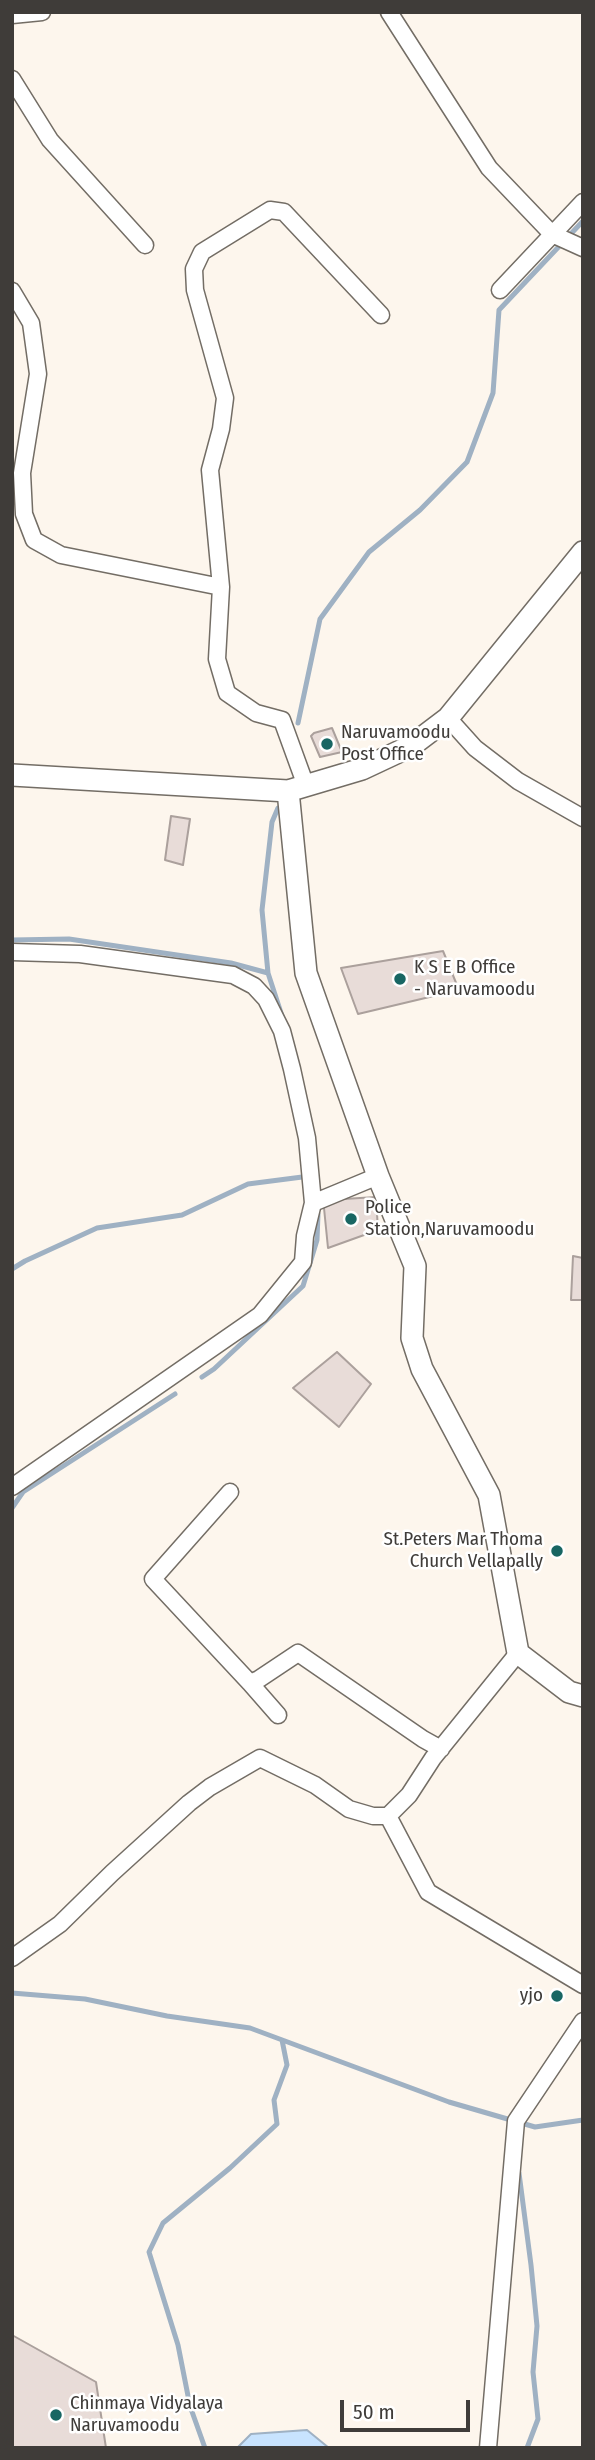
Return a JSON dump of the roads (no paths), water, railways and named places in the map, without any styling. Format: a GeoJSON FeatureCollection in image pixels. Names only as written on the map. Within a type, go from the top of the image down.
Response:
{"type":"FeatureCollection","features":[{"type":"Feature","properties":{"kind":"street"},"geometry":{"type":"LineString","coordinates":[[12,15],[42,12]]}},
{"type":"Feature","properties":{"kind":"street"},"geometry":{"type":"LineString","coordinates":[[389,12],[489,168],[553,235],[579,246]]}},
{"type":"Feature","properties":{"kind":"street"},"geometry":{"type":"LineString","coordinates":[[12,79],[50,141],[145,245]]}},
{"type":"Feature","properties":{"kind":"street"},"geometry":{"type":"LineString","coordinates":[[500,290],[583,202]]}},
{"type":"Feature","properties":{"kind":"street"},"geometry":{"type":"LineString","coordinates":[[381,315],[284,212],[270,210],[202,252],[194,269],[195,290],[225,398],[221,429],[210,470],[221,587],[217,659],[228,693],[256,713],[282,720],[297,789],[306,972],[378,1176],[415,1266],[412,1338],[422,1369],[489,1495],[517,1653],[569,1692],[583,1696]]}},
{"type":"Feature","properties":{"kind":"street"},"geometry":{"type":"LineString","coordinates":[[12,291],[31,323],[38,374],[22,473],[24,514],[33,540],[61,555],[221,587]]}},
{"type":"Feature","properties":{"kind":"street"},"geometry":{"type":"LineString","coordinates":[[12,775],[297,789],[362,769],[411,746],[449,718],[583,552]]}},
{"type":"Feature","properties":{"kind":"street"},"geometry":{"type":"LineString","coordinates":[[449,718],[475,748],[518,781],[583,818]]}},
{"type":"Feature","properties":{"kind":"street"},"geometry":{"type":"LineString","coordinates":[[12,952],[93,956],[233,975],[254,986],[266,999],[282,1031],[307,1138],[312,1195],[304,1236],[303,1262],[260,1315],[12,1487]]}},
{"type":"Feature","properties":{"kind":"street"},"geometry":{"type":"LineString","coordinates":[[312,1195],[378,1176]]}},
{"type":"Feature","properties":{"kind":"street"},"geometry":{"type":"LineString","coordinates":[[230,1492],[153,1579],[278,1715]]}},
{"type":"Feature","properties":{"kind":"street"},"geometry":{"type":"LineString","coordinates":[[250,1683],[298,1653],[441,1749]]}},
{"type":"Feature","properties":{"kind":"street"},"geometry":{"type":"LineString","coordinates":[[12,1958],[60,1924],[112,1872],[189,1803],[209,1787],[260,1758],[315,1785],[349,1810],[373,1816],[388,1816],[409,1795],[441,1749],[517,1653]]}},
{"type":"Feature","properties":{"kind":"street"},"geometry":{"type":"LineString","coordinates":[[388,1816],[428,1892],[583,1985]]}},
{"type":"Feature","properties":{"kind":"street"},"geometry":{"type":"LineString","coordinates":[[488,2448],[516,2121],[583,2021]]}},
{"type":"Feature","properties":{"kind":"water"},"geometry":{"type":"Polygon","coordinates":[[[307,2430],[329,2448],[237,2448],[251,2434],[307,2430]]]}},
{"type":"Feature","properties":{"kind":"waterway"},"geometry":{"type":"LineString","coordinates":[[298,723],[320,619],[369,552],[420,510],[467,462],[493,393],[499,310],[583,221]]}},
{"type":"Feature","properties":{"kind":"waterway"},"geometry":{"type":"LineString","coordinates":[[268,973],[262,910],[272,822],[278,808]]}},
{"type":"Feature","properties":{"kind":"waterway"},"geometry":{"type":"LineString","coordinates":[[12,940],[69,939],[231,963],[268,973],[282,1016]]}},
{"type":"Feature","properties":{"kind":"waterway"},"geometry":{"type":"LineString","coordinates":[[12,1269],[97,1228],[182,1215],[248,1184],[310,1176]]}},
{"type":"Feature","properties":{"kind":"waterway"},"geometry":{"type":"LineString","coordinates":[[202,1377],[303,1286],[317,1240],[318,1214]]}},
{"type":"Feature","properties":{"kind":"waterway"},"geometry":{"type":"LineString","coordinates":[[12,1508],[23,1492],[175,1394]]}},
{"type":"Feature","properties":{"kind":"waterway"},"geometry":{"type":"LineString","coordinates":[[12,1993],[85,1999],[167,2016],[250,2028],[449,2102],[535,2127],[583,2120]]}},
{"type":"Feature","properties":{"kind":"waterway"},"geometry":{"type":"LineString","coordinates":[[205,2448],[190,2406],[178,2345],[149,2252],[163,2223],[230,2168],[277,2124],[274,2100],[287,2065],[282,2040]]}},
{"type":"Feature","properties":{"kind":"waterway"},"geometry":{"type":"LineString","coordinates":[[519,2173],[537,2326],[533,2372],[538,2419],[527,2448]]}},
{"type":"Feature","properties":{"kind":"place","name":"Naruvamoodu Post Office"},"geometry":{"type":"Point","coordinates":[327,744]}},
{"type":"Feature","properties":{"kind":"place","name":"K S E B Office - Naruvamoodu"},"geometry":{"type":"Point","coordinates":[400,979]}},
{"type":"Feature","properties":{"kind":"place","name":"Police Station,Naruvamoodu"},"geometry":{"type":"Point","coordinates":[351,1219]}},
{"type":"Feature","properties":{"kind":"place","name":"St.Peters Mar Thoma Church Vellapally"},"geometry":{"type":"Point","coordinates":[557,1551]}},
{"type":"Feature","properties":{"kind":"place","name":"yjo"},"geometry":{"type":"Point","coordinates":[557,1996]}},
{"type":"Feature","properties":{"kind":"place","name":"Chinmaya Vidyalaya Naruvamoodu"},"geometry":{"type":"Point","coordinates":[56,2415]}}]}
